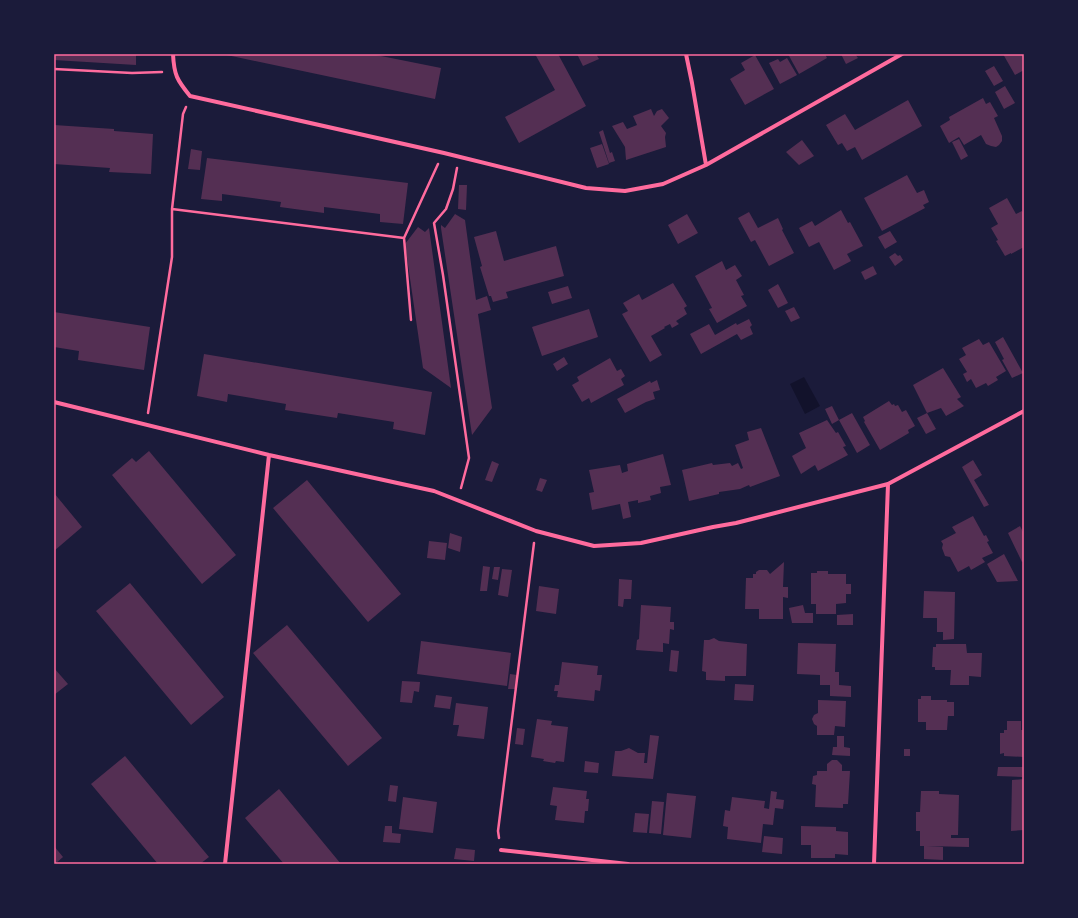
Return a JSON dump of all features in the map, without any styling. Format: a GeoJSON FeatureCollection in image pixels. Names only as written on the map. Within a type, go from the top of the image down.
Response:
{"type":"FeatureCollection","features":[{"type":"Feature","properties":{"kind":"street"},"geometry":{"type":"LineString","coordinates":[[173,54],[174,71],[179,83],[190,96],[459,156],[586,188],[625,191],[664,184],[706,165],[902,54]]}},
{"type":"Feature","properties":{"kind":"street"},"geometry":{"type":"LineString","coordinates":[[686,54],[706,165]]}},
{"type":"Feature","properties":{"kind":"street"},"geometry":{"type":"LineString","coordinates":[[54,402],[269,455],[434,491],[536,531],[594,546],[641,543],[736,523],[888,484],[1024,411]]}},
{"type":"Feature","properties":{"kind":"street"},"geometry":{"type":"LineString","coordinates":[[225,864],[269,455]]}},
{"type":"Feature","properties":{"kind":"street"},"geometry":{"type":"LineString","coordinates":[[874,864],[888,484]]}},
{"type":"Feature","properties":{"kind":"street"},"geometry":{"type":"LineString","coordinates":[[501,850],[628,864]]}},
{"type":"Feature","properties":{"kind":"path"},"geometry":{"type":"LineString","coordinates":[[54,69],[132,73],[174,71]]}},
{"type":"Feature","properties":{"kind":"path"},"geometry":{"type":"LineString","coordinates":[[146,425],[172,257],[172,209],[183,114],[190,96]]}},
{"type":"Feature","properties":{"kind":"path"},"geometry":{"type":"LineString","coordinates":[[411,320],[404,238],[444,153]]}},
{"type":"Feature","properties":{"kind":"path"},"geometry":{"type":"LineString","coordinates":[[458,500],[469,458],[443,275],[434,223],[446,209],[453,189],[459,156]]}},
{"type":"Feature","properties":{"kind":"path"},"geometry":{"type":"LineString","coordinates":[[172,209],[404,238]]}},
{"type":"Feature","properties":{"kind":"path"},"geometry":{"type":"LineString","coordinates":[[501,850],[498,831],[536,531]]}},
{"type":"Feature","properties":{"kind":"shaded area"},"geometry":{"type":"Polygon","coordinates":[[[804,377],[820,406],[805,414],[790,384],[804,377]]]}},
{"type":"Feature","properties":{"kind":"building"},"geometry":{"type":"Polygon","coordinates":[[[54,54],[136,54],[136,65],[54,60],[54,54]]]}},
{"type":"Feature","properties":{"kind":"building"},"geometry":{"type":"Polygon","coordinates":[[[222,54],[371,54],[441,68],[435,99],[222,54]]]}},
{"type":"Feature","properties":{"kind":"building"},"geometry":{"type":"Polygon","coordinates":[[[535,54],[558,54],[586,106],[519,143],[505,117],[555,90],[535,54]]]}},
{"type":"Feature","properties":{"kind":"building"},"geometry":{"type":"Polygon","coordinates":[[[577,54],[596,54],[599,59],[583,66],[577,54]]]}},
{"type":"Feature","properties":{"kind":"building"},"geometry":{"type":"Polygon","coordinates":[[[788,54],[825,54],[827,58],[799,74],[788,54]]]}},
{"type":"Feature","properties":{"kind":"building"},"geometry":{"type":"Polygon","coordinates":[[[841,54],[855,54],[858,58],[846,64],[841,54]]]}},
{"type":"Feature","properties":{"kind":"building"},"geometry":{"type":"Polygon","coordinates":[[[1003,54],[1024,54],[1024,70],[1015,75],[1003,54]]]}},
{"type":"Feature","properties":{"kind":"building"},"geometry":{"type":"Polygon","coordinates":[[[755,55],[774,89],[745,105],[730,79],[745,70],[741,63],[755,55]]]}},
{"type":"Feature","properties":{"kind":"building"},"geometry":{"type":"Polygon","coordinates":[[[787,58],[797,75],[780,84],[769,63],[778,59],[780,62],[787,58]]]}},
{"type":"Feature","properties":{"kind":"building"},"geometry":{"type":"Polygon","coordinates":[[[994,66],[1003,81],[994,86],[985,71],[994,66]]]}},
{"type":"Feature","properties":{"kind":"building"},"geometry":{"type":"Polygon","coordinates":[[[1005,86],[1015,103],[1004,109],[995,92],[1005,86]]]}},
{"type":"Feature","properties":{"kind":"building"},"geometry":{"type":"Polygon","coordinates":[[[983,98],[986,104],[990,102],[998,116],[994,118],[1002,136],[1002,141],[999,145],[996,147],[986,144],[981,135],[964,145],[959,137],[949,143],[940,126],[950,120],[949,117],[983,98]]]}},
{"type":"Feature","properties":{"kind":"building"},"geometry":{"type":"Polygon","coordinates":[[[908,100],[922,126],[862,160],[855,147],[847,151],[842,143],[838,145],[826,125],[845,114],[855,130],[908,100]]]}},
{"type":"Feature","properties":{"kind":"building"},"geometry":{"type":"Polygon","coordinates":[[[651,109],[654,116],[657,111],[662,109],[669,118],[661,126],[666,133],[666,147],[626,160],[625,147],[612,126],[623,122],[627,129],[637,125],[633,116],[651,109]]]}},
{"type":"Feature","properties":{"kind":"building"},"geometry":{"type":"Polygon","coordinates":[[[54,125],[114,129],[114,131],[153,134],[151,174],[109,172],[110,168],[54,164],[54,125]]]}},
{"type":"Feature","properties":{"kind":"building"},"geometry":{"type":"Polygon","coordinates":[[[603,130],[610,153],[612,152],[615,161],[609,163],[599,132],[603,130]]]}},
{"type":"Feature","properties":{"kind":"building"},"geometry":{"type":"Polygon","coordinates":[[[959,139],[968,156],[961,160],[952,142],[959,139]]]}},
{"type":"Feature","properties":{"kind":"building"},"geometry":{"type":"Polygon","coordinates":[[[802,140],[814,156],[799,165],[786,152],[802,140]]]}},
{"type":"Feature","properties":{"kind":"building"},"geometry":{"type":"Polygon","coordinates":[[[602,144],[609,164],[597,168],[590,148],[602,144]]]}},
{"type":"Feature","properties":{"kind":"building"},"geometry":{"type":"Polygon","coordinates":[[[191,149],[202,151],[200,170],[188,169],[191,149]]]}},
{"type":"Feature","properties":{"kind":"building"},"geometry":{"type":"Polygon","coordinates":[[[207,158],[408,183],[403,224],[380,222],[380,214],[324,207],[324,213],[280,207],[281,202],[222,194],[222,201],[201,199],[207,158]]]}},
{"type":"Feature","properties":{"kind":"building"},"geometry":{"type":"Polygon","coordinates":[[[907,175],[917,193],[924,190],[929,202],[923,205],[925,208],[882,231],[864,198],[907,175]]]}},
{"type":"Feature","properties":{"kind":"building"},"geometry":{"type":"Polygon","coordinates":[[[459,185],[467,185],[466,210],[458,209],[459,185]]]}},
{"type":"Feature","properties":{"kind":"building"},"geometry":{"type":"Polygon","coordinates":[[[1007,198],[1016,214],[1022,211],[1024,214],[1024,247],[1005,256],[996,241],[998,240],[991,228],[998,224],[989,208],[1007,198]]]}},
{"type":"Feature","properties":{"kind":"building"},"geometry":{"type":"Polygon","coordinates":[[[841,210],[848,223],[850,222],[863,246],[847,254],[851,261],[834,270],[819,242],[809,247],[799,228],[812,221],[815,226],[841,210]]]}},
{"type":"Feature","properties":{"kind":"building"},"geometry":{"type":"Polygon","coordinates":[[[749,212],[758,228],[778,218],[783,229],[782,230],[794,253],[769,266],[755,240],[751,242],[738,218],[749,212]]]}},
{"type":"Feature","properties":{"kind":"building"},"geometry":{"type":"Polygon","coordinates":[[[455,214],[465,220],[476,300],[487,296],[491,310],[478,314],[492,408],[472,435],[441,228],[441,225],[445,228],[455,214]]]}},
{"type":"Feature","properties":{"kind":"building"},"geometry":{"type":"Polygon","coordinates":[[[687,214],[698,233],[678,244],[668,225],[687,214]]]}},
{"type":"Feature","properties":{"kind":"building"},"geometry":{"type":"Polygon","coordinates":[[[418,227],[425,232],[429,228],[451,388],[423,368],[405,244],[418,227]]]}},
{"type":"Feature","properties":{"kind":"building"},"geometry":{"type":"Polygon","coordinates":[[[496,231],[504,261],[556,246],[564,276],[506,292],[508,298],[493,302],[491,296],[489,296],[480,267],[482,266],[474,237],[496,231]]]}},
{"type":"Feature","properties":{"kind":"building"},"geometry":{"type":"Polygon","coordinates":[[[890,231],[897,242],[885,249],[878,237],[890,231]]]}},
{"type":"Feature","properties":{"kind":"building"},"geometry":{"type":"Polygon","coordinates":[[[895,253],[898,256],[900,255],[903,260],[895,266],[889,257],[895,253]]]}},
{"type":"Feature","properties":{"kind":"building"},"geometry":{"type":"Polygon","coordinates":[[[722,261],[726,270],[735,265],[742,276],[736,280],[744,295],[741,296],[747,306],[717,323],[709,309],[712,308],[695,276],[722,261]]]}},
{"type":"Feature","properties":{"kind":"building"},"geometry":{"type":"Polygon","coordinates":[[[873,266],[877,274],[865,280],[861,272],[873,266]]]}},
{"type":"Feature","properties":{"kind":"building"},"geometry":{"type":"Polygon","coordinates":[[[673,283],[687,306],[684,308],[687,314],[676,321],[679,324],[672,328],[670,324],[651,336],[662,355],[650,362],[622,314],[628,311],[623,303],[639,294],[642,300],[673,283]]]}},
{"type":"Feature","properties":{"kind":"building"},"geometry":{"type":"Polygon","coordinates":[[[778,284],[788,303],[778,308],[768,290],[778,284]]]}},
{"type":"Feature","properties":{"kind":"building"},"geometry":{"type":"Polygon","coordinates":[[[568,286],[572,298],[552,304],[548,292],[568,286]]]}},
{"type":"Feature","properties":{"kind":"building"},"geometry":{"type":"Polygon","coordinates":[[[794,307],[800,318],[791,322],[785,311],[794,307]]]}},
{"type":"Feature","properties":{"kind":"building"},"geometry":{"type":"Polygon","coordinates":[[[589,309],[598,337],[542,356],[532,327],[589,309]]]}},
{"type":"Feature","properties":{"kind":"building"},"geometry":{"type":"Polygon","coordinates":[[[54,312],[150,327],[144,370],[78,360],[79,351],[54,347],[54,312]]]}},
{"type":"Feature","properties":{"kind":"building"},"geometry":{"type":"Polygon","coordinates":[[[749,319],[752,325],[750,327],[753,334],[741,340],[737,334],[701,354],[690,334],[709,324],[715,335],[736,323],[737,325],[749,319]]]}},
{"type":"Feature","properties":{"kind":"building"},"geometry":{"type":"Polygon","coordinates":[[[1003,337],[1023,373],[1012,378],[1002,360],[1004,359],[995,342],[1003,337]]]}},
{"type":"Feature","properties":{"kind":"building"},"geometry":{"type":"Polygon","coordinates":[[[979,339],[983,345],[989,342],[1006,371],[996,377],[998,380],[988,386],[986,383],[976,388],[971,379],[967,382],[963,374],[967,372],[959,359],[966,355],[962,348],[979,339]]]}},
{"type":"Feature","properties":{"kind":"building"},"geometry":{"type":"Polygon","coordinates":[[[204,354],[432,392],[425,435],[393,429],[394,422],[338,413],[337,418],[285,410],[286,404],[228,394],[227,402],[197,396],[204,354]]]}},
{"type":"Feature","properties":{"kind":"building"},"geometry":{"type":"Polygon","coordinates":[[[564,357],[568,364],[557,371],[553,364],[564,357]]]}},
{"type":"Feature","properties":{"kind":"building"},"geometry":{"type":"Polygon","coordinates":[[[610,358],[617,371],[621,369],[625,376],[621,379],[624,385],[591,403],[589,398],[582,402],[572,385],[579,381],[577,377],[610,358]]]}},
{"type":"Feature","properties":{"kind":"building"},"geometry":{"type":"Polygon","coordinates":[[[943,368],[961,397],[957,399],[964,406],[946,416],[941,408],[927,413],[913,385],[943,368]]]}},
{"type":"Feature","properties":{"kind":"building"},"geometry":{"type":"Polygon","coordinates":[[[657,380],[660,390],[653,392],[655,399],[625,413],[617,399],[650,381],[651,383],[657,380]]]}},
{"type":"Feature","properties":{"kind":"building"},"geometry":{"type":"Polygon","coordinates":[[[889,401],[892,405],[898,405],[902,412],[906,410],[915,426],[908,430],[909,433],[880,450],[864,422],[863,417],[889,401]]]}},
{"type":"Feature","properties":{"kind":"building"},"geometry":{"type":"Polygon","coordinates":[[[832,406],[839,420],[832,424],[825,409],[832,406]]]}},
{"type":"Feature","properties":{"kind":"building"},"geometry":{"type":"Polygon","coordinates":[[[852,413],[870,445],[857,453],[839,420],[852,413]]]}},
{"type":"Feature","properties":{"kind":"building"},"geometry":{"type":"Polygon","coordinates":[[[927,413],[936,429],[926,434],[917,418],[927,413]]]}},
{"type":"Feature","properties":{"kind":"building"},"geometry":{"type":"Polygon","coordinates":[[[827,420],[836,433],[838,432],[846,446],[843,447],[848,455],[818,471],[815,465],[801,474],[792,456],[806,448],[799,433],[827,420]]]}},
{"type":"Feature","properties":{"kind":"building"},"geometry":{"type":"Polygon","coordinates":[[[761,428],[780,476],[750,487],[749,485],[740,489],[719,492],[719,494],[689,501],[682,470],[712,463],[713,465],[730,463],[732,466],[738,463],[741,469],[743,468],[735,445],[749,440],[747,432],[761,428]]]}},
{"type":"Feature","properties":{"kind":"building"},"geometry":{"type":"Polygon","coordinates":[[[149,451],[236,555],[202,584],[112,475],[132,458],[136,462],[149,451]]]}},
{"type":"Feature","properties":{"kind":"building"},"geometry":{"type":"Polygon","coordinates":[[[663,454],[671,485],[660,487],[661,493],[650,496],[651,500],[638,503],[638,500],[628,502],[631,517],[623,519],[620,504],[592,510],[589,493],[594,492],[589,470],[620,465],[622,473],[628,471],[627,464],[663,454]]]}},
{"type":"Feature","properties":{"kind":"building"},"geometry":{"type":"Polygon","coordinates":[[[973,460],[982,475],[974,480],[989,505],[984,507],[962,467],[973,460]]]}},
{"type":"Feature","properties":{"kind":"building"},"geometry":{"type":"Polygon","coordinates":[[[492,461],[499,464],[492,482],[485,480],[492,461]]]}},
{"type":"Feature","properties":{"kind":"building"},"geometry":{"type":"Polygon","coordinates":[[[540,478],[547,480],[542,492],[536,490],[540,478]]]}},
{"type":"Feature","properties":{"kind":"building"},"geometry":{"type":"Polygon","coordinates":[[[307,480],[401,594],[368,622],[273,508],[307,480]]]}},
{"type":"Feature","properties":{"kind":"building"},"geometry":{"type":"Polygon","coordinates":[[[54,493],[82,527],[54,551],[54,493]]]}},
{"type":"Feature","properties":{"kind":"building"},"geometry":{"type":"Polygon","coordinates":[[[973,516],[984,536],[986,535],[989,541],[987,542],[993,553],[982,558],[985,562],[971,570],[969,566],[958,572],[950,557],[945,556],[941,541],[956,533],[952,527],[973,516]]]}},
{"type":"Feature","properties":{"kind":"building"},"geometry":{"type":"Polygon","coordinates":[[[1020,526],[1023,532],[1024,531],[1024,561],[1022,562],[1008,533],[1020,526]]]}},
{"type":"Feature","properties":{"kind":"building"},"geometry":{"type":"Polygon","coordinates":[[[450,533],[462,537],[460,552],[448,548],[450,533]]]}},
{"type":"Feature","properties":{"kind":"building"},"geometry":{"type":"Polygon","coordinates":[[[429,541],[447,543],[445,560],[427,558],[429,541]]]}},
{"type":"Feature","properties":{"kind":"building"},"geometry":{"type":"Polygon","coordinates":[[[1004,554],[1018,581],[997,582],[987,564],[1004,554]]]}},
{"type":"Feature","properties":{"kind":"building"},"geometry":{"type":"Polygon","coordinates":[[[784,562],[783,587],[788,587],[788,598],[783,597],[783,619],[759,619],[759,609],[745,609],[746,578],[753,578],[753,574],[756,574],[759,570],[767,570],[770,574],[784,562]]]}},
{"type":"Feature","properties":{"kind":"building"},"geometry":{"type":"Polygon","coordinates":[[[483,566],[490,567],[487,591],[480,591],[483,566]]]}},
{"type":"Feature","properties":{"kind":"building"},"geometry":{"type":"Polygon","coordinates":[[[494,567],[500,567],[498,580],[492,579],[494,567]]]}},
{"type":"Feature","properties":{"kind":"building"},"geometry":{"type":"Polygon","coordinates":[[[502,569],[512,570],[508,597],[498,595],[502,569]]]}},
{"type":"Feature","properties":{"kind":"building"},"geometry":{"type":"Polygon","coordinates":[[[817,571],[828,571],[828,574],[846,574],[846,584],[851,584],[851,594],[846,594],[846,603],[836,604],[836,614],[816,614],[816,604],[811,604],[811,573],[817,573],[817,571]]]}},
{"type":"Feature","properties":{"kind":"building"},"geometry":{"type":"Polygon","coordinates":[[[619,579],[632,580],[631,599],[624,599],[623,607],[618,606],[619,579]]]}},
{"type":"Feature","properties":{"kind":"building"},"geometry":{"type":"Polygon","coordinates":[[[130,583],[224,697],[191,725],[96,611],[130,583]]]}},
{"type":"Feature","properties":{"kind":"building"},"geometry":{"type":"Polygon","coordinates":[[[539,586],[559,589],[556,614],[536,611],[539,586]]]}},
{"type":"Feature","properties":{"kind":"building"},"geometry":{"type":"Polygon","coordinates":[[[924,591],[955,592],[954,639],[943,640],[943,632],[937,632],[937,618],[923,618],[924,591]]]}},
{"type":"Feature","properties":{"kind":"building"},"geometry":{"type":"Polygon","coordinates":[[[641,605],[671,607],[670,622],[674,622],[674,630],[670,629],[669,644],[663,643],[663,652],[636,650],[637,640],[639,639],[641,605]]]}},
{"type":"Feature","properties":{"kind":"building"},"geometry":{"type":"Polygon","coordinates":[[[803,605],[805,613],[813,613],[813,623],[792,623],[789,608],[803,605]]]}},
{"type":"Feature","properties":{"kind":"building"},"geometry":{"type":"Polygon","coordinates":[[[853,614],[853,625],[837,625],[837,615],[853,614]]]}},
{"type":"Feature","properties":{"kind":"building"},"geometry":{"type":"Polygon","coordinates":[[[287,625],[382,738],[348,766],[253,653],[287,625]]]}},
{"type":"Feature","properties":{"kind":"building"},"geometry":{"type":"Polygon","coordinates":[[[714,638],[719,641],[747,644],[746,676],[725,676],[725,681],[706,680],[706,672],[702,671],[704,640],[714,638]]]}},
{"type":"Feature","properties":{"kind":"building"},"geometry":{"type":"Polygon","coordinates":[[[421,641],[511,653],[507,686],[417,674],[421,641]]]}},
{"type":"Feature","properties":{"kind":"building"},"geometry":{"type":"Polygon","coordinates":[[[798,643],[836,644],[835,672],[839,672],[839,685],[851,686],[851,697],[830,696],[830,685],[820,685],[820,675],[797,674],[798,643]]]}},
{"type":"Feature","properties":{"kind":"building"},"geometry":{"type":"Polygon","coordinates":[[[936,644],[966,644],[967,653],[982,653],[981,677],[969,676],[969,685],[950,685],[951,670],[935,670],[935,667],[932,667],[933,647],[936,647],[936,644]]]}},
{"type":"Feature","properties":{"kind":"building"},"geometry":{"type":"Polygon","coordinates":[[[671,650],[679,651],[677,672],[669,671],[671,650]]]}},
{"type":"Feature","properties":{"kind":"building"},"geometry":{"type":"Polygon","coordinates":[[[562,662],[598,666],[597,675],[602,675],[600,691],[595,690],[594,701],[557,697],[558,691],[554,691],[555,685],[559,685],[562,662]]]}},
{"type":"Feature","properties":{"kind":"building"},"geometry":{"type":"Polygon","coordinates":[[[54,668],[68,684],[54,695],[54,668]]]}},
{"type":"Feature","properties":{"kind":"building"},"geometry":{"type":"Polygon","coordinates":[[[510,674],[517,675],[515,689],[508,689],[510,674]]]}},
{"type":"Feature","properties":{"kind":"building"},"geometry":{"type":"Polygon","coordinates":[[[402,681],[420,682],[419,692],[414,691],[412,703],[400,702],[402,681]]]}},
{"type":"Feature","properties":{"kind":"building"},"geometry":{"type":"Polygon","coordinates":[[[735,684],[754,685],[753,701],[734,700],[735,684]]]}},
{"type":"Feature","properties":{"kind":"building"},"geometry":{"type":"Polygon","coordinates":[[[436,695],[452,697],[450,709],[434,707],[436,695]]]}},
{"type":"Feature","properties":{"kind":"building"},"geometry":{"type":"Polygon","coordinates":[[[921,696],[931,696],[931,700],[947,700],[947,702],[954,702],[954,716],[948,716],[947,730],[926,730],[926,722],[918,722],[918,699],[921,699],[921,696]]]}},
{"type":"Feature","properties":{"kind":"building"},"geometry":{"type":"Polygon","coordinates":[[[818,700],[846,701],[845,727],[835,726],[834,735],[817,735],[817,726],[814,724],[812,719],[814,715],[818,713],[818,700]]]}},
{"type":"Feature","properties":{"kind":"building"},"geometry":{"type":"Polygon","coordinates":[[[456,703],[488,707],[484,739],[457,736],[459,725],[453,725],[456,703]]]}},
{"type":"Feature","properties":{"kind":"building"},"geometry":{"type":"Polygon","coordinates":[[[537,719],[552,721],[551,725],[568,727],[564,762],[556,761],[555,763],[543,761],[544,759],[531,757],[537,719]]]}},
{"type":"Feature","properties":{"kind":"building"},"geometry":{"type":"Polygon","coordinates":[[[1007,721],[1021,721],[1021,730],[1024,730],[1024,757],[1004,756],[1004,753],[1000,754],[1000,733],[1004,733],[1004,730],[1007,730],[1007,721]]]}},
{"type":"Feature","properties":{"kind":"building"},"geometry":{"type":"Polygon","coordinates":[[[517,728],[525,729],[523,745],[515,744],[517,728]]]}},
{"type":"Feature","properties":{"kind":"building"},"geometry":{"type":"Polygon","coordinates":[[[650,735],[659,736],[653,779],[612,776],[615,751],[621,751],[629,748],[638,753],[645,753],[644,763],[647,763],[650,735]]]}},
{"type":"Feature","properties":{"kind":"building"},"geometry":{"type":"Polygon","coordinates":[[[837,736],[844,736],[844,747],[850,748],[850,756],[832,755],[833,747],[837,747],[837,736]]]}},
{"type":"Feature","properties":{"kind":"building"},"geometry":{"type":"Polygon","coordinates":[[[904,749],[910,749],[910,756],[904,756],[904,749]]]}},
{"type":"Feature","properties":{"kind":"building"},"geometry":{"type":"Polygon","coordinates":[[[125,756],[209,857],[200,864],[158,864],[91,784],[125,756]]]}},
{"type":"Feature","properties":{"kind":"building"},"geometry":{"type":"Polygon","coordinates":[[[832,760],[837,760],[842,765],[842,771],[850,771],[848,804],[843,804],[843,808],[815,807],[816,785],[812,784],[813,776],[817,775],[817,771],[827,771],[827,764],[832,760]]]}},
{"type":"Feature","properties":{"kind":"building"},"geometry":{"type":"Polygon","coordinates":[[[585,761],[599,763],[598,773],[584,772],[585,761]]]}},
{"type":"Feature","properties":{"kind":"building"},"geometry":{"type":"Polygon","coordinates":[[[998,767],[1023,767],[1022,777],[997,776],[998,767]]]}},
{"type":"Feature","properties":{"kind":"building"},"geometry":{"type":"Polygon","coordinates":[[[1024,779],[1024,830],[1011,831],[1012,780],[1024,779]]]}},
{"type":"Feature","properties":{"kind":"building"},"geometry":{"type":"Polygon","coordinates":[[[390,785],[398,786],[396,802],[388,801],[390,785]]]}},
{"type":"Feature","properties":{"kind":"building"},"geometry":{"type":"Polygon","coordinates":[[[553,787],[587,791],[586,799],[589,799],[588,811],[585,811],[584,823],[555,820],[557,806],[550,805],[553,787]]]}},
{"type":"Feature","properties":{"kind":"building"},"geometry":{"type":"Polygon","coordinates":[[[279,789],[341,864],[284,864],[245,818],[279,789]]]}},
{"type":"Feature","properties":{"kind":"building"},"geometry":{"type":"Polygon","coordinates":[[[771,791],[777,792],[776,799],[784,800],[783,809],[775,808],[773,825],[763,824],[761,843],[727,839],[728,827],[723,826],[725,810],[730,811],[732,797],[765,801],[764,808],[769,809],[771,791]]]}},
{"type":"Feature","properties":{"kind":"building"},"geometry":{"type":"Polygon","coordinates":[[[921,791],[939,791],[939,794],[959,795],[958,835],[951,835],[951,838],[969,838],[969,847],[927,846],[943,847],[943,860],[924,859],[924,846],[920,846],[920,831],[916,831],[916,812],[920,812],[921,791]]]}},
{"type":"Feature","properties":{"kind":"building"},"geometry":{"type":"Polygon","coordinates":[[[667,793],[696,796],[691,838],[663,835],[667,793]]]}},
{"type":"Feature","properties":{"kind":"building"},"geometry":{"type":"Polygon","coordinates":[[[403,797],[437,802],[433,833],[399,829],[403,797]]]}},
{"type":"Feature","properties":{"kind":"building"},"geometry":{"type":"Polygon","coordinates":[[[652,801],[664,802],[661,834],[649,833],[652,801]]]}},
{"type":"Feature","properties":{"kind":"building"},"geometry":{"type":"Polygon","coordinates":[[[635,813],[649,814],[647,833],[633,832],[635,813]]]}},
{"type":"Feature","properties":{"kind":"building"},"geometry":{"type":"Polygon","coordinates":[[[385,826],[392,826],[392,833],[401,834],[400,843],[383,842],[385,826]]]}},
{"type":"Feature","properties":{"kind":"building"},"geometry":{"type":"Polygon","coordinates":[[[801,826],[836,827],[836,831],[848,832],[848,855],[835,854],[835,858],[811,858],[811,845],[801,845],[801,826]]]}},
{"type":"Feature","properties":{"kind":"building"},"geometry":{"type":"Polygon","coordinates":[[[764,836],[783,838],[782,854],[762,852],[764,836]]]}},
{"type":"Feature","properties":{"kind":"building"},"geometry":{"type":"Polygon","coordinates":[[[54,846],[63,857],[55,864],[54,864],[54,846]]]}},
{"type":"Feature","properties":{"kind":"building"},"geometry":{"type":"Polygon","coordinates":[[[456,848],[475,850],[474,861],[454,859],[456,848]]]}}]}
